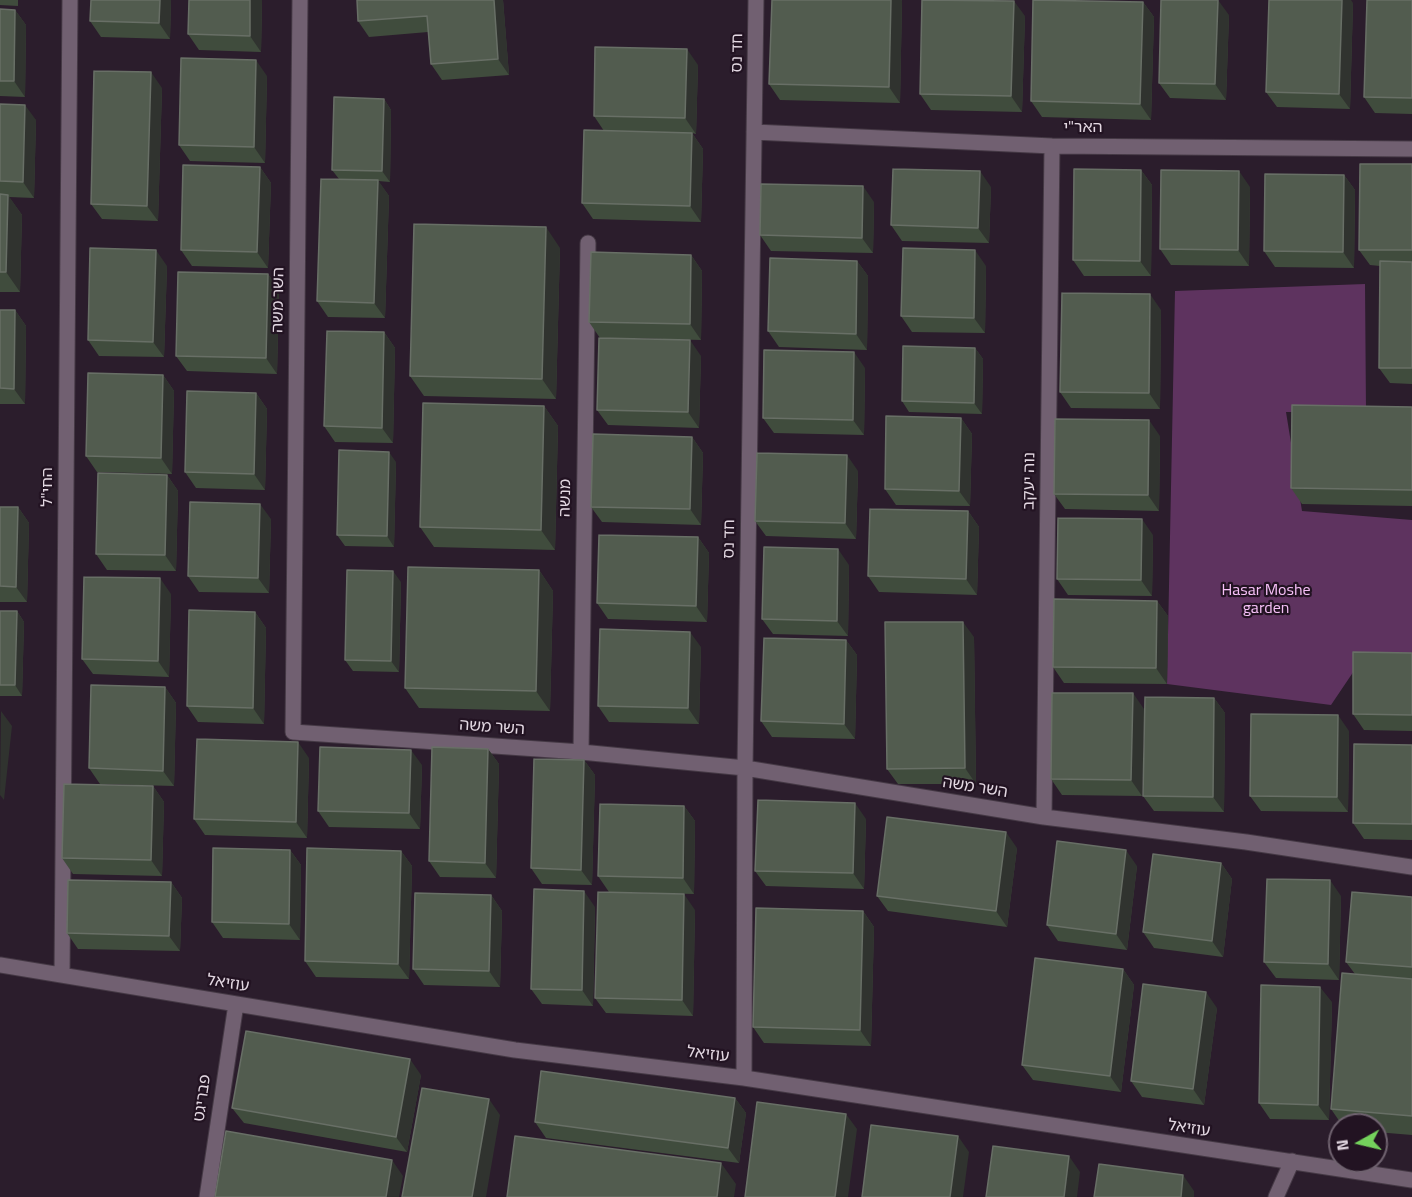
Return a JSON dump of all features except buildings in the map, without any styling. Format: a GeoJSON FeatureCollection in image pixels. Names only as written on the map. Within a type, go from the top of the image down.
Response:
{"type":"FeatureCollection","features":[{"type":"Feature","properties":{"kind":"street","name":"החי\"ל"},"geometry":{"type":"LineString","coordinates":[[62,975],[70,0]]}},
{"type":"Feature","properties":{"kind":"street","name":"השר משה"},"geometry":{"type":"LineString","coordinates":[[300,0],[293,732],[581,752],[745,768],[1044,817],[1246,842],[1412,867]]}},
{"type":"Feature","properties":{"kind":"street","name":"חד נס"},"geometry":{"type":"LineString","coordinates":[[744,1078],[745,768],[756,0]]}},
{"type":"Feature","properties":{"kind":"street","name":"האר\"י"},"geometry":{"type":"LineString","coordinates":[[754,132],[1052,146],[1412,148]]}},
{"type":"Feature","properties":{"kind":"street","name":"נוה יעקב"},"geometry":{"type":"LineString","coordinates":[[1044,817],[1052,146]]}},
{"type":"Feature","properties":{"kind":"street","name":"מנשה"},"geometry":{"type":"LineString","coordinates":[[581,752],[588,243]]}},
{"type":"Feature","properties":{"kind":"street","name":"עוזיאל"},"geometry":{"type":"LineString","coordinates":[[0,965],[515,1050],[744,1078],[1412,1180]]}},
{"type":"Feature","properties":{"kind":"street","name":"פבריגט"},"geometry":{"type":"LineString","coordinates":[[207,1197],[236,1004]]}},
{"type":"Feature","properties":{"kind":"street"},"geometry":{"type":"LineString","coordinates":[[1276,1197],[1292,1161]]}},
{"type":"Feature","properties":{"kind":"green space","name":"Hasar Moshe garden"},"geometry":{"type":"Polygon","coordinates":[[[1365,284],[1366,412],[1286,412],[1302,511],[1412,520],[1412,658],[1362,659],[1331,705],[1167,684],[1175,291],[1365,284]]]}}]}
